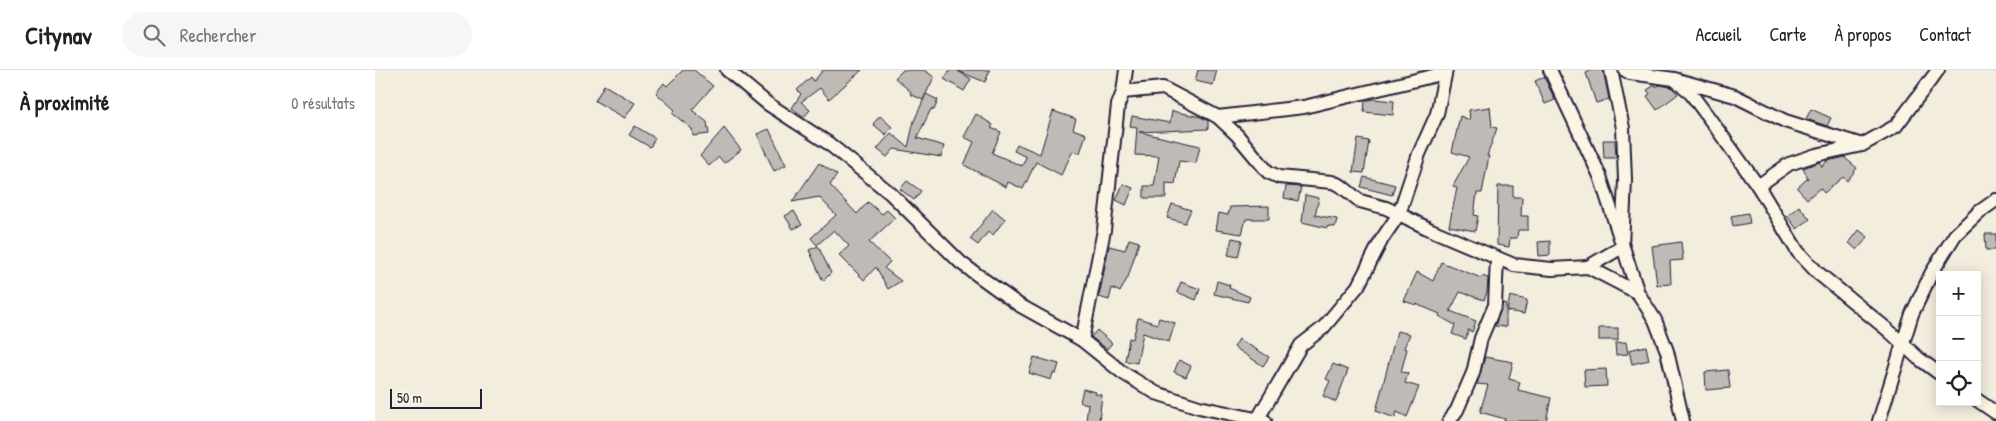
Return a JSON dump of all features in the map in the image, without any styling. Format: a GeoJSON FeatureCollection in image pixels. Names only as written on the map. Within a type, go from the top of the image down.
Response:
{"type":"FeatureCollection","features":[{"type":"Feature","properties":{"kind":"street"},"geometry":{"type":"LineString","coordinates":[[727,70],[768,104],[828,143],[890,193],[961,263],[1019,305],[1082,340],[1123,373],[1156,393],[1199,407],[1261,420],[1301,345],[1323,328],[1358,286],[1382,239],[1399,214],[1419,154],[1437,114],[1446,72],[1304,107],[1218,117]]}},
{"type":"Feature","properties":{"kind":"street"},"geometry":{"type":"LineString","coordinates":[[1082,340],[1103,230],[1118,105],[1123,92],[1126,70]]}},
{"type":"Feature","properties":{"kind":"street"},"geometry":{"type":"LineString","coordinates":[[1550,70],[1600,176],[1638,293],[1655,320],[1667,351],[1683,421]]}},
{"type":"Feature","properties":{"kind":"street"},"geometry":{"type":"LineString","coordinates":[[1611,70],[1623,128],[1625,180],[1622,247]]}},
{"type":"Feature","properties":{"kind":"street"},"geometry":{"type":"LineString","coordinates":[[1625,70],[1630,73],[1674,79],[1735,96],[1785,121],[1862,144]]}},
{"type":"Feature","properties":{"kind":"street"},"geometry":{"type":"LineString","coordinates":[[1758,186],[1789,164],[1816,155],[1862,144],[1896,126],[1938,70]]}},
{"type":"Feature","properties":{"kind":"street"},"geometry":{"type":"LineString","coordinates":[[1674,79],[1689,92],[1758,186],[1798,252],[1818,273],[1936,371]]}},
{"type":"Feature","properties":{"kind":"street"},"geometry":{"type":"LineString","coordinates":[[1123,92],[1163,88],[1218,117],[1237,135],[1268,172],[1279,177],[1340,184],[1360,201],[1386,208],[1429,229],[1514,265],[1552,269],[1588,267],[1622,247]]}},
{"type":"Feature","properties":{"kind":"street"},"geometry":{"type":"LineString","coordinates":[[1879,421],[1912,314],[1931,274],[1955,234],[1979,212],[1996,200]]}},
{"type":"Feature","properties":{"kind":"street"},"geometry":{"type":"LineString","coordinates":[[1449,421],[1457,410],[1473,373],[1481,338],[1495,305],[1497,258]]}},
{"type":"Feature","properties":{"kind":"street"},"geometry":{"type":"LineString","coordinates":[[1588,267],[1638,293]]}},
{"type":"Feature","properties":{"kind":"street"},"geometry":{"type":"LineString","coordinates":[[1981,403],[1996,412]]}},
{"type":"Feature","properties":{"kind":"building"},"geometry":{"type":"Polygon","coordinates":[[[683,70],[694,70],[713,86],[692,110],[707,122],[709,134],[693,136],[692,129],[672,113],[675,110],[656,93],[664,83],[667,86],[683,70]]]}},
{"type":"Feature","properties":{"kind":"building"},"geometry":{"type":"Polygon","coordinates":[[[823,70],[862,70],[829,99],[820,88],[801,102],[810,110],[804,117],[792,108],[801,94],[797,90],[811,77],[814,81],[823,70]]]}},
{"type":"Feature","properties":{"kind":"building"},"geometry":{"type":"Polygon","coordinates":[[[903,70],[924,70],[934,77],[923,100],[910,94],[911,92],[895,78],[903,70]]]}},
{"type":"Feature","properties":{"kind":"building"},"geometry":{"type":"Polygon","coordinates":[[[950,70],[990,70],[985,82],[958,71],[971,79],[964,91],[944,79],[950,70]]]}},
{"type":"Feature","properties":{"kind":"building"},"geometry":{"type":"Polygon","coordinates":[[[1198,70],[1217,70],[1213,85],[1195,81],[1198,70]]]}},
{"type":"Feature","properties":{"kind":"building"},"geometry":{"type":"Polygon","coordinates":[[[1592,70],[1603,70],[1609,99],[1596,103],[1586,73],[1592,70]]]}},
{"type":"Feature","properties":{"kind":"building"},"geometry":{"type":"Polygon","coordinates":[[[1544,77],[1555,100],[1545,104],[1535,81],[1544,77]]]}},
{"type":"Feature","properties":{"kind":"building"},"geometry":{"type":"Polygon","coordinates":[[[604,85],[635,103],[625,118],[595,101],[604,85]]]}},
{"type":"Feature","properties":{"kind":"building"},"geometry":{"type":"Polygon","coordinates":[[[1655,85],[1657,87],[1659,85],[1671,87],[1678,94],[1657,110],[1647,96],[1650,94],[1647,90],[1655,85]]]}},
{"type":"Feature","properties":{"kind":"building"},"geometry":{"type":"Polygon","coordinates":[[[926,94],[938,100],[934,110],[931,109],[917,138],[944,146],[941,157],[894,149],[887,157],[877,149],[891,133],[908,147],[914,121],[926,94]]]}},
{"type":"Feature","properties":{"kind":"building"},"geometry":{"type":"Polygon","coordinates":[[[1373,99],[1394,101],[1393,115],[1364,112],[1365,101],[1373,99]]]}},
{"type":"Feature","properties":{"kind":"building"},"geometry":{"type":"Polygon","coordinates":[[[1490,107],[1492,127],[1497,128],[1487,156],[1489,156],[1482,193],[1477,193],[1474,215],[1478,216],[1475,231],[1449,226],[1457,188],[1453,186],[1469,157],[1452,152],[1460,116],[1470,120],[1469,110],[1490,107]]]}},
{"type":"Feature","properties":{"kind":"building"},"geometry":{"type":"Polygon","coordinates":[[[1811,109],[1831,118],[1827,126],[1806,119],[1811,109]]]}},
{"type":"Feature","properties":{"kind":"building"},"geometry":{"type":"Polygon","coordinates":[[[1053,111],[1076,119],[1073,129],[1086,134],[1080,153],[1073,151],[1061,175],[1036,162],[1023,189],[1008,182],[1006,187],[964,165],[974,142],[964,137],[976,114],[993,125],[991,128],[1001,132],[992,153],[1022,166],[1026,157],[1014,151],[1017,144],[1040,154],[1053,111]]]}},
{"type":"Feature","properties":{"kind":"building"},"geometry":{"type":"Polygon","coordinates":[[[1172,111],[1201,117],[1208,121],[1208,129],[1139,132],[1200,146],[1196,163],[1179,161],[1175,184],[1166,183],[1166,198],[1144,198],[1144,186],[1154,186],[1159,156],[1135,155],[1137,127],[1130,126],[1132,116],[1170,123],[1172,111]]]}},
{"type":"Feature","properties":{"kind":"building"},"geometry":{"type":"Polygon","coordinates":[[[880,116],[892,127],[886,135],[873,124],[880,116]]]}},
{"type":"Feature","properties":{"kind":"building"},"geometry":{"type":"Polygon","coordinates":[[[635,126],[655,138],[650,147],[629,135],[635,126]]]}},
{"type":"Feature","properties":{"kind":"building"},"geometry":{"type":"Polygon","coordinates":[[[724,128],[741,150],[724,163],[719,157],[709,166],[700,156],[724,128]]]}},
{"type":"Feature","properties":{"kind":"building"},"geometry":{"type":"Polygon","coordinates":[[[769,129],[786,165],[774,171],[757,134],[769,129]]]}},
{"type":"Feature","properties":{"kind":"building"},"geometry":{"type":"Polygon","coordinates":[[[1358,139],[1369,141],[1364,173],[1353,172],[1358,139]]]}},
{"type":"Feature","properties":{"kind":"building"},"geometry":{"type":"Polygon","coordinates":[[[1603,140],[1615,140],[1616,158],[1604,158],[1603,140]]]}},
{"type":"Feature","properties":{"kind":"building"},"geometry":{"type":"Polygon","coordinates":[[[1846,157],[1857,168],[1847,181],[1843,177],[1824,193],[1820,188],[1807,199],[1797,188],[1808,178],[1803,168],[1820,162],[1822,167],[1827,161],[1846,157]]]}},
{"type":"Feature","properties":{"kind":"building"},"geometry":{"type":"Polygon","coordinates":[[[819,163],[837,175],[830,185],[857,214],[868,202],[882,214],[887,210],[895,218],[869,242],[890,262],[884,268],[901,281],[888,289],[876,267],[864,280],[839,255],[849,246],[834,230],[817,245],[811,238],[836,215],[819,197],[792,202],[819,163]]]}},
{"type":"Feature","properties":{"kind":"building"},"geometry":{"type":"Polygon","coordinates":[[[1364,177],[1395,185],[1392,195],[1361,187],[1364,177]]]}},
{"type":"Feature","properties":{"kind":"building"},"geometry":{"type":"Polygon","coordinates":[[[907,181],[921,191],[914,200],[900,189],[907,181]]]}},
{"type":"Feature","properties":{"kind":"building"},"geometry":{"type":"Polygon","coordinates":[[[1123,184],[1133,188],[1126,205],[1116,200],[1123,184]]]}},
{"type":"Feature","properties":{"kind":"building"},"geometry":{"type":"Polygon","coordinates":[[[1286,186],[1301,187],[1298,201],[1284,198],[1286,186]]]}},
{"type":"Feature","properties":{"kind":"building"},"geometry":{"type":"Polygon","coordinates":[[[1498,186],[1513,186],[1513,197],[1522,197],[1521,216],[1528,216],[1528,230],[1518,230],[1517,238],[1510,238],[1509,247],[1497,245],[1498,186]]]}},
{"type":"Feature","properties":{"kind":"building"},"geometry":{"type":"Polygon","coordinates":[[[1305,195],[1319,198],[1315,215],[1337,219],[1335,227],[1328,226],[1327,228],[1302,222],[1305,195]]]}},
{"type":"Feature","properties":{"kind":"building"},"geometry":{"type":"Polygon","coordinates":[[[1172,204],[1191,210],[1185,223],[1167,218],[1172,204]]]}},
{"type":"Feature","properties":{"kind":"building"},"geometry":{"type":"Polygon","coordinates":[[[1269,206],[1269,219],[1246,219],[1242,234],[1216,230],[1219,213],[1228,215],[1230,207],[1269,206]]]}},
{"type":"Feature","properties":{"kind":"building"},"geometry":{"type":"Polygon","coordinates":[[[1799,206],[1810,219],[1797,229],[1787,216],[1799,206]]]}},
{"type":"Feature","properties":{"kind":"building"},"geometry":{"type":"Polygon","coordinates":[[[993,209],[1005,219],[993,235],[988,232],[978,245],[970,239],[993,209]]]}},
{"type":"Feature","properties":{"kind":"building"},"geometry":{"type":"Polygon","coordinates":[[[794,211],[802,225],[793,229],[785,216],[794,211]]]}},
{"type":"Feature","properties":{"kind":"building"},"geometry":{"type":"Polygon","coordinates":[[[1748,213],[1750,223],[1733,226],[1731,216],[1748,213]]]}},
{"type":"Feature","properties":{"kind":"building"},"geometry":{"type":"Polygon","coordinates":[[[1859,230],[1868,237],[1857,250],[1849,243],[1859,230]]]}},
{"type":"Feature","properties":{"kind":"building"},"geometry":{"type":"Polygon","coordinates":[[[1985,234],[1996,234],[1996,250],[1986,250],[1985,234]]]}},
{"type":"Feature","properties":{"kind":"building"},"geometry":{"type":"Polygon","coordinates":[[[1232,238],[1242,240],[1238,257],[1228,255],[1232,238]]]}},
{"type":"Feature","properties":{"kind":"building"},"geometry":{"type":"Polygon","coordinates":[[[1129,239],[1139,242],[1128,277],[1120,292],[1112,288],[1109,300],[1099,297],[1109,246],[1125,250],[1129,239]]]}},
{"type":"Feature","properties":{"kind":"building"},"geometry":{"type":"Polygon","coordinates":[[[1550,241],[1550,255],[1539,256],[1538,242],[1550,241]]]}},
{"type":"Feature","properties":{"kind":"building"},"geometry":{"type":"Polygon","coordinates":[[[1681,242],[1683,260],[1670,261],[1671,284],[1657,285],[1652,246],[1681,242]]]}},
{"type":"Feature","properties":{"kind":"building"},"geometry":{"type":"Polygon","coordinates":[[[818,246],[831,273],[823,281],[809,250],[818,246]]]}},
{"type":"Feature","properties":{"kind":"building"},"geometry":{"type":"Polygon","coordinates":[[[1441,262],[1481,278],[1482,276],[1488,278],[1487,292],[1484,300],[1460,292],[1450,311],[1476,321],[1472,332],[1468,330],[1466,339],[1452,334],[1455,325],[1439,316],[1440,314],[1404,301],[1417,272],[1433,281],[1441,262]]]}},
{"type":"Feature","properties":{"kind":"building"},"geometry":{"type":"Polygon","coordinates":[[[1217,281],[1230,285],[1229,288],[1250,297],[1248,302],[1214,294],[1217,281]]]}},
{"type":"Feature","properties":{"kind":"building"},"geometry":{"type":"Polygon","coordinates":[[[1181,282],[1200,289],[1196,300],[1177,292],[1181,282]]]}},
{"type":"Feature","properties":{"kind":"building"},"geometry":{"type":"Polygon","coordinates":[[[1510,296],[1527,300],[1524,314],[1507,311],[1510,296]]]}},
{"type":"Feature","properties":{"kind":"building"},"geometry":{"type":"Polygon","coordinates":[[[1503,303],[1506,304],[1506,327],[1495,326],[1503,303]]]}},
{"type":"Feature","properties":{"kind":"building"},"geometry":{"type":"Polygon","coordinates":[[[1138,318],[1157,324],[1159,318],[1175,323],[1169,342],[1143,333],[1137,363],[1125,361],[1129,338],[1133,339],[1138,318]]]}},
{"type":"Feature","properties":{"kind":"building"},"geometry":{"type":"Polygon","coordinates":[[[1599,328],[1618,328],[1618,340],[1599,340],[1599,328]]]}},
{"type":"Feature","properties":{"kind":"building"},"geometry":{"type":"Polygon","coordinates":[[[1097,330],[1112,343],[1107,349],[1091,337],[1097,330]]]}},
{"type":"Feature","properties":{"kind":"building"},"geometry":{"type":"Polygon","coordinates":[[[1397,331],[1410,334],[1404,348],[1407,349],[1401,372],[1408,373],[1405,383],[1419,387],[1407,417],[1397,412],[1395,418],[1376,411],[1397,331]]]}},
{"type":"Feature","properties":{"kind":"building"},"geometry":{"type":"Polygon","coordinates":[[[1239,339],[1269,357],[1263,366],[1234,347],[1239,339]]]}},
{"type":"Feature","properties":{"kind":"building"},"geometry":{"type":"Polygon","coordinates":[[[1626,342],[1628,354],[1616,355],[1615,343],[1626,342]]]}},
{"type":"Feature","properties":{"kind":"building"},"geometry":{"type":"Polygon","coordinates":[[[1646,346],[1649,360],[1632,364],[1629,350],[1646,346]]]}},
{"type":"Feature","properties":{"kind":"building"},"geometry":{"type":"Polygon","coordinates":[[[1034,357],[1059,364],[1056,374],[1053,373],[1051,380],[1029,373],[1034,357]]]}},
{"type":"Feature","properties":{"kind":"building"},"geometry":{"type":"Polygon","coordinates":[[[1485,357],[1513,362],[1509,379],[1520,382],[1518,390],[1551,398],[1546,421],[1504,421],[1505,419],[1480,412],[1488,385],[1477,384],[1485,357]]]}},
{"type":"Feature","properties":{"kind":"building"},"geometry":{"type":"Polygon","coordinates":[[[1179,360],[1191,366],[1186,377],[1174,372],[1179,360]]]}},
{"type":"Feature","properties":{"kind":"building"},"geometry":{"type":"Polygon","coordinates":[[[1333,364],[1348,370],[1336,402],[1323,396],[1330,381],[1326,379],[1333,364]]]}},
{"type":"Feature","properties":{"kind":"building"},"geometry":{"type":"Polygon","coordinates":[[[1606,369],[1607,386],[1585,387],[1584,370],[1606,369]]]}},
{"type":"Feature","properties":{"kind":"building"},"geometry":{"type":"Polygon","coordinates":[[[1728,370],[1730,388],[1706,390],[1705,372],[1728,370]]]}},
{"type":"Feature","properties":{"kind":"building"},"geometry":{"type":"Polygon","coordinates":[[[1083,389],[1102,395],[1099,421],[1086,421],[1088,404],[1080,402],[1083,389]]]}}]}
